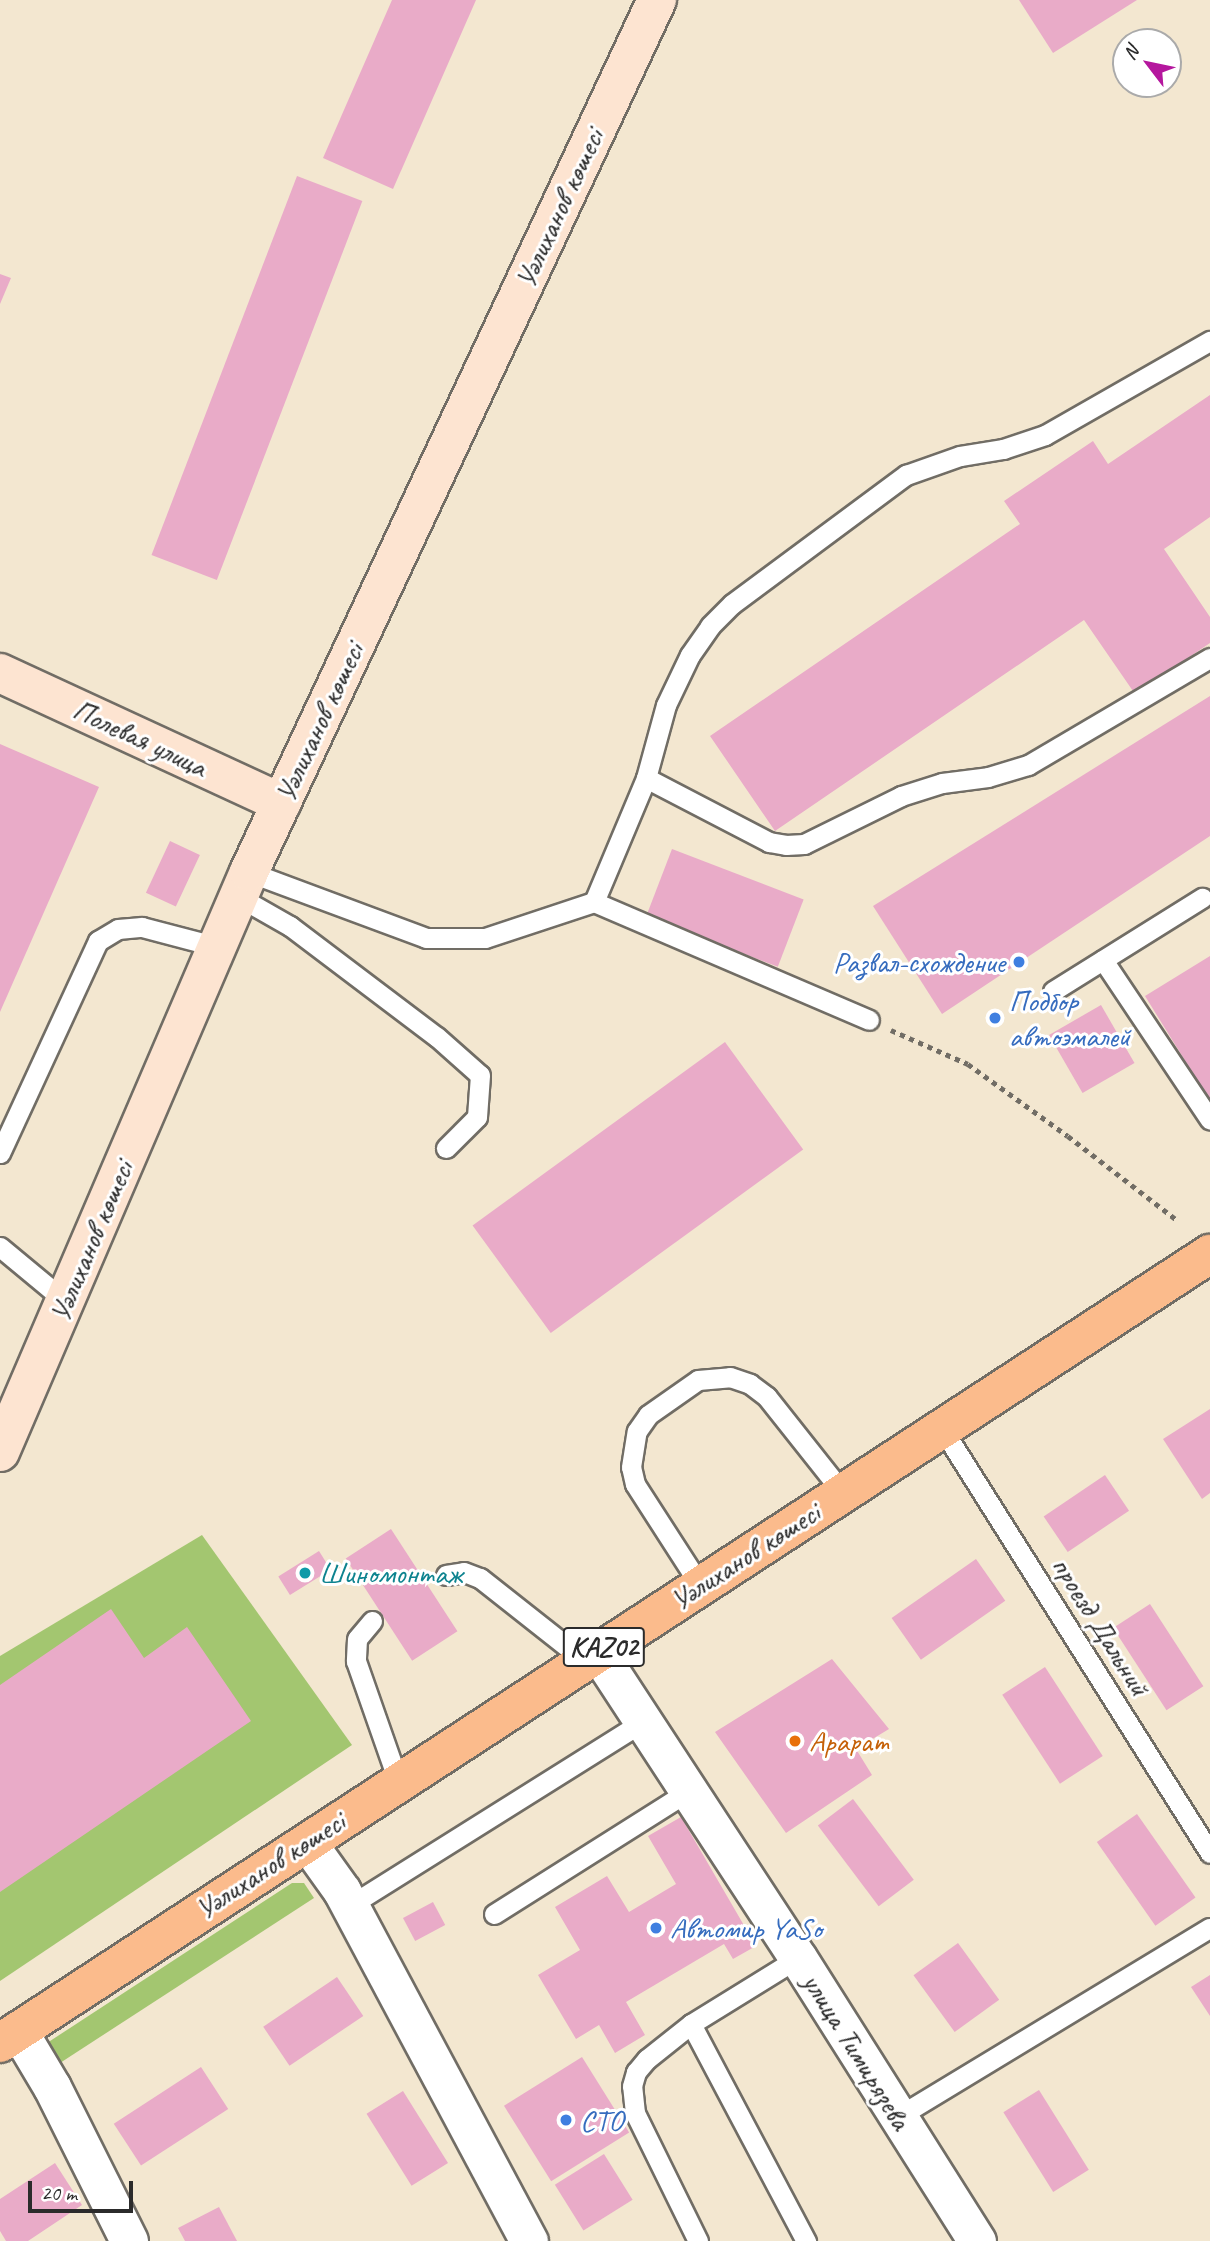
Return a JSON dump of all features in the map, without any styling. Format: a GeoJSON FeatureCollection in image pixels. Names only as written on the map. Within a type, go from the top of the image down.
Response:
{"type":"FeatureCollection","features":[{"type":"Feature","properties":{"kind":"highway","name":"Уәлиханов көшесі"},"geometry":{"type":"LineString","coordinates":[[6,2035],[307,1842],[590,1655],[943,1430],[1210,1254]]}},
{"type":"Feature","properties":{"kind":"street","name":"Уәлиханов көшесі"},"geometry":{"type":"LineString","coordinates":[[0,1452],[281,803],[657,0]]}},
{"type":"Feature","properties":{"kind":"street","name":"Полевая улица"},"geometry":{"type":"LineString","coordinates":[[0,673],[281,803]]}},
{"type":"Feature","properties":{"kind":"street","name":"улица Тимирязева"},"geometry":{"type":"LineString","coordinates":[[590,1655],[642,1722],[798,1958],[977,2241]]}},
{"type":"Feature","properties":{"kind":"street"},"geometry":{"type":"LineString","coordinates":[[307,1842],[349,1906],[529,2241]]}},
{"type":"Feature","properties":{"kind":"street"},"geometry":{"type":"LineString","coordinates":[[6,2035],[52,2087],[129,2241]]}},
{"type":"Feature","properties":{"kind":"lane"},"geometry":{"type":"LineString","coordinates":[[593,902],[646,778],[666,705],[690,655],[710,626],[732,604],[906,475],[960,456],[1003,449],[1045,435],[1210,341]]}},
{"type":"Feature","properties":{"kind":"lane"},"geometry":{"type":"LineString","coordinates":[[646,778],[769,842],[804,844],[901,796],[942,783],[988,777],[1028,765],[1210,658]]}},
{"type":"Feature","properties":{"kind":"lane"},"geometry":{"type":"LineString","coordinates":[[244,885],[426,938],[485,939],[593,902],[869,1020]]}},
{"type":"Feature","properties":{"kind":"lane"},"geometry":{"type":"LineString","coordinates":[[244,885],[290,926],[437,1037],[480,1075],[477,1117],[446,1148]]}},
{"type":"Feature","properties":{"kind":"lane"},"geometry":{"type":"LineString","coordinates":[[1053,991],[1202,898]]}},
{"type":"Feature","properties":{"kind":"lane"},"geometry":{"type":"LineString","coordinates":[[0,1153],[97,941],[118,929],[142,927],[218,947]]}},
{"type":"Feature","properties":{"kind":"lane"},"geometry":{"type":"LineString","coordinates":[[1102,960],[1210,1120]]}},
{"type":"Feature","properties":{"kind":"lane"},"geometry":{"type":"LineString","coordinates":[[0,1247],[65,1301]]}},
{"type":"Feature","properties":{"kind":"lane"},"geometry":{"type":"LineString","coordinates":[[701,1585],[635,1484],[631,1467],[637,1431],[648,1415],[698,1380],[730,1377],[750,1384],[767,1397],[843,1493]]}},
{"type":"Feature","properties":{"kind":"lane","name":"проезд Дальний"},"geometry":{"type":"LineString","coordinates":[[943,1430],[1210,1853]]}},
{"type":"Feature","properties":{"kind":"lane"},"geometry":{"type":"LineString","coordinates":[[446,1575],[464,1572],[480,1578],[590,1655]]}},
{"type":"Feature","properties":{"kind":"lane"},"geometry":{"type":"LineString","coordinates":[[372,1621],[357,1639],[356,1661],[398,1781]]}},
{"type":"Feature","properties":{"kind":"lane"},"geometry":{"type":"LineString","coordinates":[[349,1906],[642,1722]]}},
{"type":"Feature","properties":{"kind":"lane"},"geometry":{"type":"LineString","coordinates":[[494,1914],[687,1792]]}},
{"type":"Feature","properties":{"kind":"lane"},"geometry":{"type":"LineString","coordinates":[[899,2116],[1210,1928]]}},
{"type":"Feature","properties":{"kind":"lane"},"geometry":{"type":"LineString","coordinates":[[698,2241],[635,2113],[632,2086],[636,2072],[647,2059],[691,2024],[798,1958]]}},
{"type":"Feature","properties":{"kind":"lane"},"geometry":{"type":"LineString","coordinates":[[691,2024],[806,2241]]}},
{"type":"Feature","properties":{"kind":"path"},"geometry":{"type":"LineString","coordinates":[[869,1020],[968,1064],[1069,1136],[1177,1220]]}},
{"type":"Feature","properties":{"kind":"green space"},"geometry":{"type":"Polygon","coordinates":[[[202,1535],[352,1745],[0,1981],[0,1656],[202,1535]]]}},
{"type":"Feature","properties":{"kind":"green space"},"geometry":{"type":"Polygon","coordinates":[[[292,1883],[304,1883],[314,1898],[60,2063],[47,2043],[292,1883]]]}},
{"type":"Feature","properties":{"kind":"building"},"geometry":{"type":"Polygon","coordinates":[[[392,0],[476,0],[393,189],[323,158],[392,0]]]}},
{"type":"Feature","properties":{"kind":"building"},"geometry":{"type":"Polygon","coordinates":[[[1019,0],[1137,0],[1053,53],[1019,0]]]}},
{"type":"Feature","properties":{"kind":"building"},"geometry":{"type":"Polygon","coordinates":[[[297,176],[362,201],[217,580],[152,555],[297,176]]]}},
{"type":"Feature","properties":{"kind":"building"},"geometry":{"type":"Polygon","coordinates":[[[0,274],[11,278],[0,304],[0,274]]]}},
{"type":"Feature","properties":{"kind":"building"},"geometry":{"type":"Polygon","coordinates":[[[1210,395],[1210,517],[1164,549],[1210,617],[1210,643],[1135,694],[1084,620],[775,831],[710,736],[1020,524],[1004,501],[1093,441],[1108,464],[1210,395]]]}},
{"type":"Feature","properties":{"kind":"building"},"geometry":{"type":"Polygon","coordinates":[[[1210,696],[1210,836],[942,1014],[873,906],[1210,696]]]}},
{"type":"Feature","properties":{"kind":"building"},"geometry":{"type":"Polygon","coordinates":[[[0,744],[99,787],[0,1012],[0,744]]]}},
{"type":"Feature","properties":{"kind":"building"},"geometry":{"type":"Polygon","coordinates":[[[170,841],[200,855],[176,907],[146,893],[170,841]]]}},
{"type":"Feature","properties":{"kind":"building"},"geometry":{"type":"Polygon","coordinates":[[[672,849],[804,900],[778,967],[646,916],[672,849]]]}},
{"type":"Feature","properties":{"kind":"building"},"geometry":{"type":"Polygon","coordinates":[[[1210,956],[1210,1101],[1145,996],[1210,956]]]}},
{"type":"Feature","properties":{"kind":"building"},"geometry":{"type":"Polygon","coordinates":[[[1101,1005],[1134,1063],[1083,1093],[1049,1035],[1101,1005]]]}},
{"type":"Feature","properties":{"kind":"building"},"geometry":{"type":"Polygon","coordinates":[[[725,1042],[803,1150],[551,1333],[473,1225],[725,1042]]]}},
{"type":"Feature","properties":{"kind":"building"},"geometry":{"type":"Polygon","coordinates":[[[1210,1409],[1210,1493],[1202,1499],[1163,1439],[1210,1409]]]}},
{"type":"Feature","properties":{"kind":"building"},"geometry":{"type":"Polygon","coordinates":[[[1105,1475],[1129,1511],[1068,1552],[1044,1516],[1105,1475]]]}},
{"type":"Feature","properties":{"kind":"building"},"geometry":{"type":"Polygon","coordinates":[[[391,1529],[457,1631],[412,1661],[346,1558],[391,1529]]]}},
{"type":"Feature","properties":{"kind":"building","name":"Шиномонтаж"},"geometry":{"type":"Polygon","coordinates":[[[319,1551],[331,1570],[290,1595],[278,1576],[319,1551]]]}},
{"type":"Feature","properties":{"kind":"building"},"geometry":{"type":"Polygon","coordinates":[[[976,1559],[1005,1601],[921,1660],[892,1618],[976,1559]]]}},
{"type":"Feature","properties":{"kind":"building"},"geometry":{"type":"Polygon","coordinates":[[[1150,1604],[1203,1686],[1166,1710],[1113,1628],[1150,1604]]]}},
{"type":"Feature","properties":{"kind":"building"},"geometry":{"type":"Polygon","coordinates":[[[111,1609],[144,1658],[187,1627],[251,1721],[0,1892],[0,1685],[111,1609]]]}},
{"type":"Feature","properties":{"kind":"building","name":"Арарат"},"geometry":{"type":"Polygon","coordinates":[[[832,1659],[889,1729],[856,1749],[872,1775],[786,1833],[715,1732],[832,1659]]]}},
{"type":"Feature","properties":{"kind":"building"},"geometry":{"type":"Polygon","coordinates":[[[1045,1667],[1103,1756],[1060,1784],[1002,1695],[1045,1667]]]}},
{"type":"Feature","properties":{"kind":"building"},"geometry":{"type":"Polygon","coordinates":[[[853,1799],[914,1880],[879,1906],[818,1825],[853,1799]]]}},
{"type":"Feature","properties":{"kind":"building"},"geometry":{"type":"Polygon","coordinates":[[[1137,1814],[1196,1898],[1155,1926],[1097,1842],[1137,1814]]]}},
{"type":"Feature","properties":{"kind":"building","name":"Автомир YaSo"},"geometry":{"type":"Polygon","coordinates":[[[681,1817],[756,1946],[733,1959],[724,1944],[626,2002],[645,2035],[615,2053],[599,2025],[576,2039],[538,1975],[580,1950],[555,1907],[607,1876],[629,1912],[676,1884],[648,1836],[681,1817]]]}},
{"type":"Feature","properties":{"kind":"building"},"geometry":{"type":"Polygon","coordinates":[[[433,1902],[445,1925],[415,1941],[403,1918],[433,1902]]]}},
{"type":"Feature","properties":{"kind":"building"},"geometry":{"type":"Polygon","coordinates":[[[958,1943],[999,2000],[955,2032],[914,1975],[958,1943]]]}},
{"type":"Feature","properties":{"kind":"building"},"geometry":{"type":"Polygon","coordinates":[[[1210,1975],[1210,2016],[1191,1987],[1210,1975]]]}},
{"type":"Feature","properties":{"kind":"building"},"geometry":{"type":"Polygon","coordinates":[[[337,1977],[363,2016],[289,2066],[263,2027],[337,1977]]]}},
{"type":"Feature","properties":{"kind":"building","name":"СТО"},"geometry":{"type":"Polygon","coordinates":[[[582,2057],[629,2132],[551,2181],[504,2106],[582,2057]]]}},
{"type":"Feature","properties":{"kind":"building"},"geometry":{"type":"Polygon","coordinates":[[[201,2067],[228,2109],[141,2166],[114,2124],[201,2067]]]}},
{"type":"Feature","properties":{"kind":"building"},"geometry":{"type":"Polygon","coordinates":[[[1039,2090],[1089,2170],[1053,2192],[1003,2112],[1039,2090]]]}},
{"type":"Feature","properties":{"kind":"building"},"geometry":{"type":"Polygon","coordinates":[[[403,2091],[448,2163],[412,2186],[367,2114],[403,2091]]]}},
{"type":"Feature","properties":{"kind":"building"},"geometry":{"type":"Polygon","coordinates":[[[604,2154],[633,2200],[583,2231],[555,2185],[604,2154]]]}},
{"type":"Feature","properties":{"kind":"building"},"geometry":{"type":"Polygon","coordinates":[[[55,2163],[82,2205],[28,2241],[6,2241],[0,2231],[0,2199],[55,2163]]]}},
{"type":"Feature","properties":{"kind":"building"},"geometry":{"type":"Polygon","coordinates":[[[219,2207],[237,2241],[185,2241],[178,2228],[219,2207]]]}},
{"type":"Feature","properties":{"kind":"place","name":"Развал-схождение"},"geometry":{"type":"Point","coordinates":[1019,962]}},
{"type":"Feature","properties":{"kind":"place","name":"Подбор автоэмалей"},"geometry":{"type":"Point","coordinates":[995,1018]}},
{"type":"Feature","properties":{"kind":"place","name":"Шиномонтаж"},"geometry":{"type":"Point","coordinates":[305,1573]}},
{"type":"Feature","properties":{"kind":"place","name":"Арарат"},"geometry":{"type":"Point","coordinates":[795,1741]}},
{"type":"Feature","properties":{"kind":"place","name":"Автомир YaSo"},"geometry":{"type":"Point","coordinates":[656,1928]}},
{"type":"Feature","properties":{"kind":"place","name":"СТО"},"geometry":{"type":"Point","coordinates":[566,2120]}}]}
